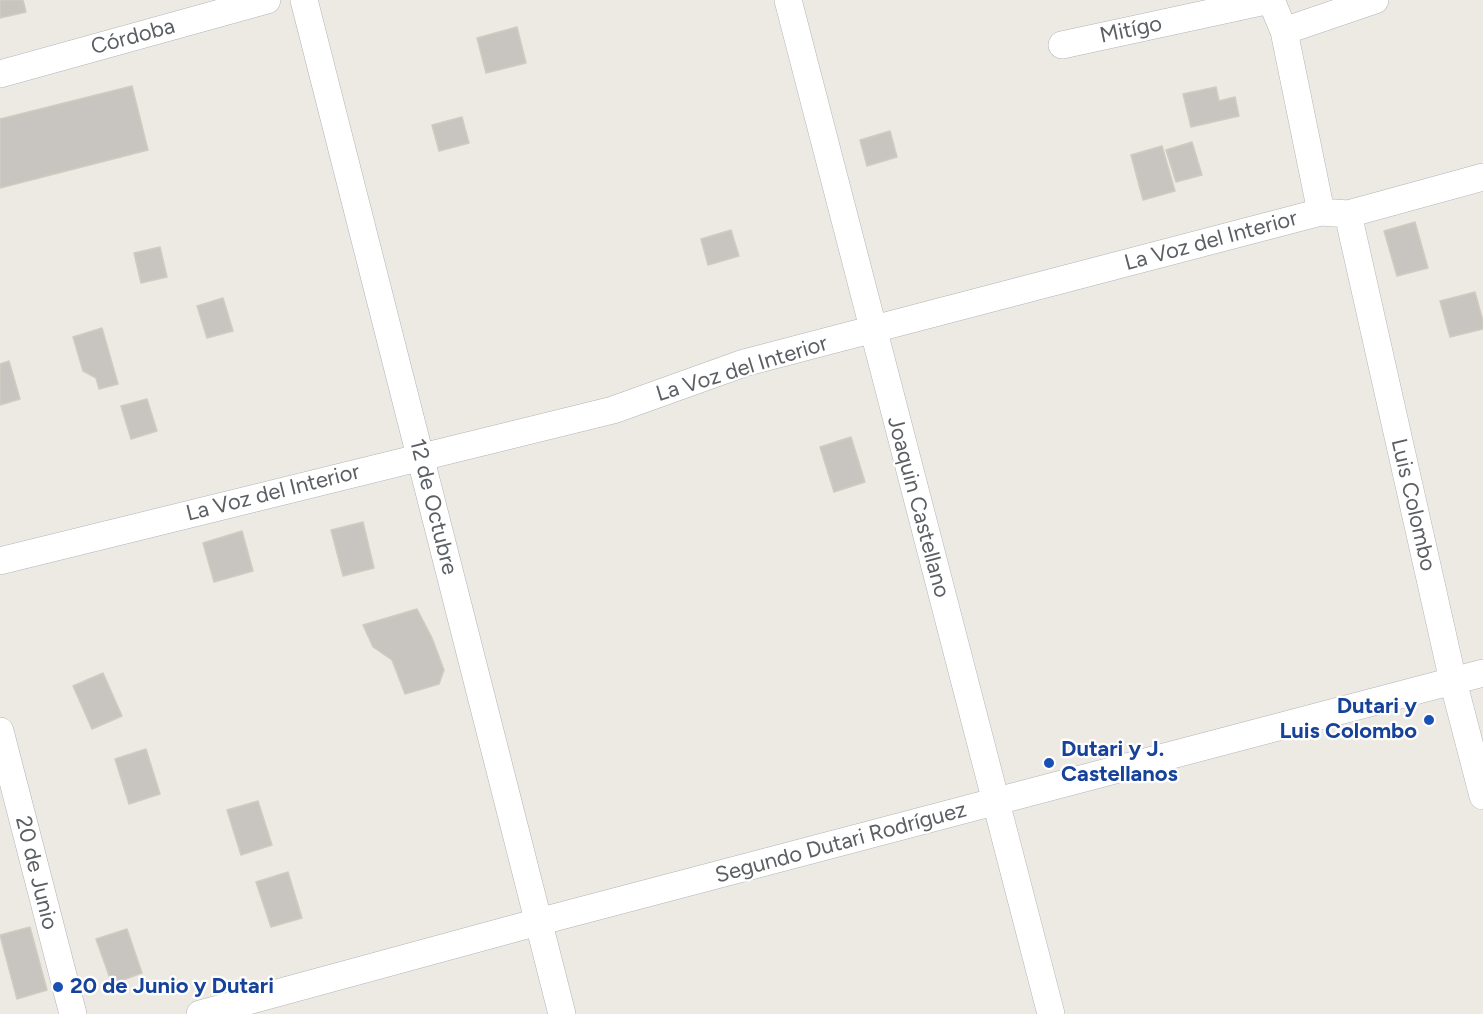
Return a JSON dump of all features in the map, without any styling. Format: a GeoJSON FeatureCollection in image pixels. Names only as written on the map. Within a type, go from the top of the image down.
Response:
{"type":"FeatureCollection","features":[{"type":"Feature","properties":{"kind":"street","name":"Córdoba"},"geometry":{"type":"LineString","coordinates":[[0,74],[267,0]]}},
{"type":"Feature","properties":{"kind":"street","name":"12 de Octubre"},"geometry":{"type":"LineString","coordinates":[[304,0],[562,1014]]}},
{"type":"Feature","properties":{"kind":"street","name":"Joaquin Castellano"},"geometry":{"type":"LineString","coordinates":[[788,0],[1051,1014]]}},
{"type":"Feature","properties":{"kind":"street"},"geometry":{"type":"LineString","coordinates":[[1270,0],[1284,31],[1321,212]]}},
{"type":"Feature","properties":{"kind":"street","name":"Mitígo"},"geometry":{"type":"LineString","coordinates":[[1062,45],[1270,0]]}},
{"type":"Feature","properties":{"kind":"street"},"geometry":{"type":"LineString","coordinates":[[1284,31],[1375,0]]}},
{"type":"Feature","properties":{"kind":"street","name":"La Voz del Interior"},"geometry":{"type":"LineString","coordinates":[[0,561],[613,410],[744,363],[1321,212],[1348,214],[1483,177]]}},
{"type":"Feature","properties":{"kind":"street","name":"Luis Colombo"},"geometry":{"type":"LineString","coordinates":[[1348,214],[1453,681],[1483,796]]}},
{"type":"Feature","properties":{"kind":"street","name":"Segundo Dutari Rodríguez"},"geometry":{"type":"LineString","coordinates":[[200,1014],[538,922],[1483,673]]}},
{"type":"Feature","properties":{"kind":"street","name":"20 de Junio"},"geometry":{"type":"LineString","coordinates":[[0,731],[73,1014]]}},
{"type":"Feature","properties":{"kind":"building"},"geometry":{"type":"Polygon","coordinates":[[[0,0],[23,0],[26,12],[0,18],[0,0]]]}},
{"type":"Feature","properties":{"kind":"building"},"geometry":{"type":"Polygon","coordinates":[[[517,27],[526,63],[486,73],[477,38],[517,27]]]}},
{"type":"Feature","properties":{"kind":"building"},"geometry":{"type":"Polygon","coordinates":[[[132,86],[148,150],[0,188],[0,119],[132,86]]]}},
{"type":"Feature","properties":{"kind":"building"},"geometry":{"type":"Polygon","coordinates":[[[1216,87],[1219,101],[1235,97],[1239,116],[1191,127],[1183,94],[1216,87]]]}},
{"type":"Feature","properties":{"kind":"building"},"geometry":{"type":"Polygon","coordinates":[[[462,117],[469,143],[439,151],[432,125],[462,117]]]}},
{"type":"Feature","properties":{"kind":"building"},"geometry":{"type":"Polygon","coordinates":[[[890,131],[897,157],[867,166],[860,140],[890,131]]]}},
{"type":"Feature","properties":{"kind":"building"},"geometry":{"type":"Polygon","coordinates":[[[1192,142],[1202,175],[1176,182],[1166,150],[1192,142]]]}},
{"type":"Feature","properties":{"kind":"building"},"geometry":{"type":"Polygon","coordinates":[[[1162,146],[1175,191],[1143,200],[1131,155],[1162,146]]]}},
{"type":"Feature","properties":{"kind":"building"},"geometry":{"type":"Polygon","coordinates":[[[1415,222],[1428,268],[1397,276],[1384,231],[1415,222]]]}},
{"type":"Feature","properties":{"kind":"building"},"geometry":{"type":"Polygon","coordinates":[[[731,230],[739,256],[708,265],[701,239],[731,230]]]}},
{"type":"Feature","properties":{"kind":"building"},"geometry":{"type":"Polygon","coordinates":[[[160,247],[167,277],[141,283],[134,253],[160,247]]]}},
{"type":"Feature","properties":{"kind":"building"},"geometry":{"type":"Polygon","coordinates":[[[1475,292],[1483,329],[1450,337],[1440,301],[1475,292]]]}},
{"type":"Feature","properties":{"kind":"building"},"geometry":{"type":"Polygon","coordinates":[[[223,298],[233,331],[207,338],[197,306],[223,298]]]}},
{"type":"Feature","properties":{"kind":"building"},"geometry":{"type":"Polygon","coordinates":[[[102,328],[118,384],[99,389],[96,378],[83,371],[73,337],[102,328]]]}},
{"type":"Feature","properties":{"kind":"building"},"geometry":{"type":"Polygon","coordinates":[[[9,361],[20,399],[0,405],[0,364],[9,361]]]}},
{"type":"Feature","properties":{"kind":"building"},"geometry":{"type":"Polygon","coordinates":[[[147,399],[157,431],[131,439],[121,406],[147,399]]]}},
{"type":"Feature","properties":{"kind":"building"},"geometry":{"type":"Polygon","coordinates":[[[851,437],[865,482],[834,492],[820,447],[851,437]]]}},
{"type":"Feature","properties":{"kind":"building"},"geometry":{"type":"Polygon","coordinates":[[[363,522],[374,568],[343,576],[331,530],[363,522]]]}},
{"type":"Feature","properties":{"kind":"building"},"geometry":{"type":"Polygon","coordinates":[[[242,531],[253,571],[214,582],[203,543],[242,531]]]}},
{"type":"Feature","properties":{"kind":"building"},"geometry":{"type":"Polygon","coordinates":[[[417,609],[432,638],[444,670],[439,684],[405,694],[392,660],[373,647],[363,625],[417,609]]]}},
{"type":"Feature","properties":{"kind":"building"},"geometry":{"type":"Polygon","coordinates":[[[103,673],[122,716],[92,729],[73,686],[103,673]]]}},
{"type":"Feature","properties":{"kind":"building"},"geometry":{"type":"Polygon","coordinates":[[[146,749],[160,794],[129,804],[115,759],[146,749]]]}},
{"type":"Feature","properties":{"kind":"building"},"geometry":{"type":"Polygon","coordinates":[[[258,801],[272,845],[241,855],[227,810],[258,801]]]}},
{"type":"Feature","properties":{"kind":"building"},"geometry":{"type":"Polygon","coordinates":[[[288,872],[302,918],[271,927],[256,882],[288,872]]]}},
{"type":"Feature","properties":{"kind":"building"},"geometry":{"type":"Polygon","coordinates":[[[30,927],[47,990],[17,999],[0,935],[30,927]]]}},
{"type":"Feature","properties":{"kind":"building"},"geometry":{"type":"Polygon","coordinates":[[[127,929],[142,973],[112,984],[96,939],[127,929]]]}},
{"type":"Feature","properties":{"kind":"place","name":"Dutari y Luis Colombo"},"geometry":{"type":"Point","coordinates":[1429,720]}},
{"type":"Feature","properties":{"kind":"place","name":"Dutari y J. Castellanos"},"geometry":{"type":"Point","coordinates":[1049,763]}},
{"type":"Feature","properties":{"kind":"place","name":"20 de Junio y Dutari"},"geometry":{"type":"Point","coordinates":[58,987]}}]}
